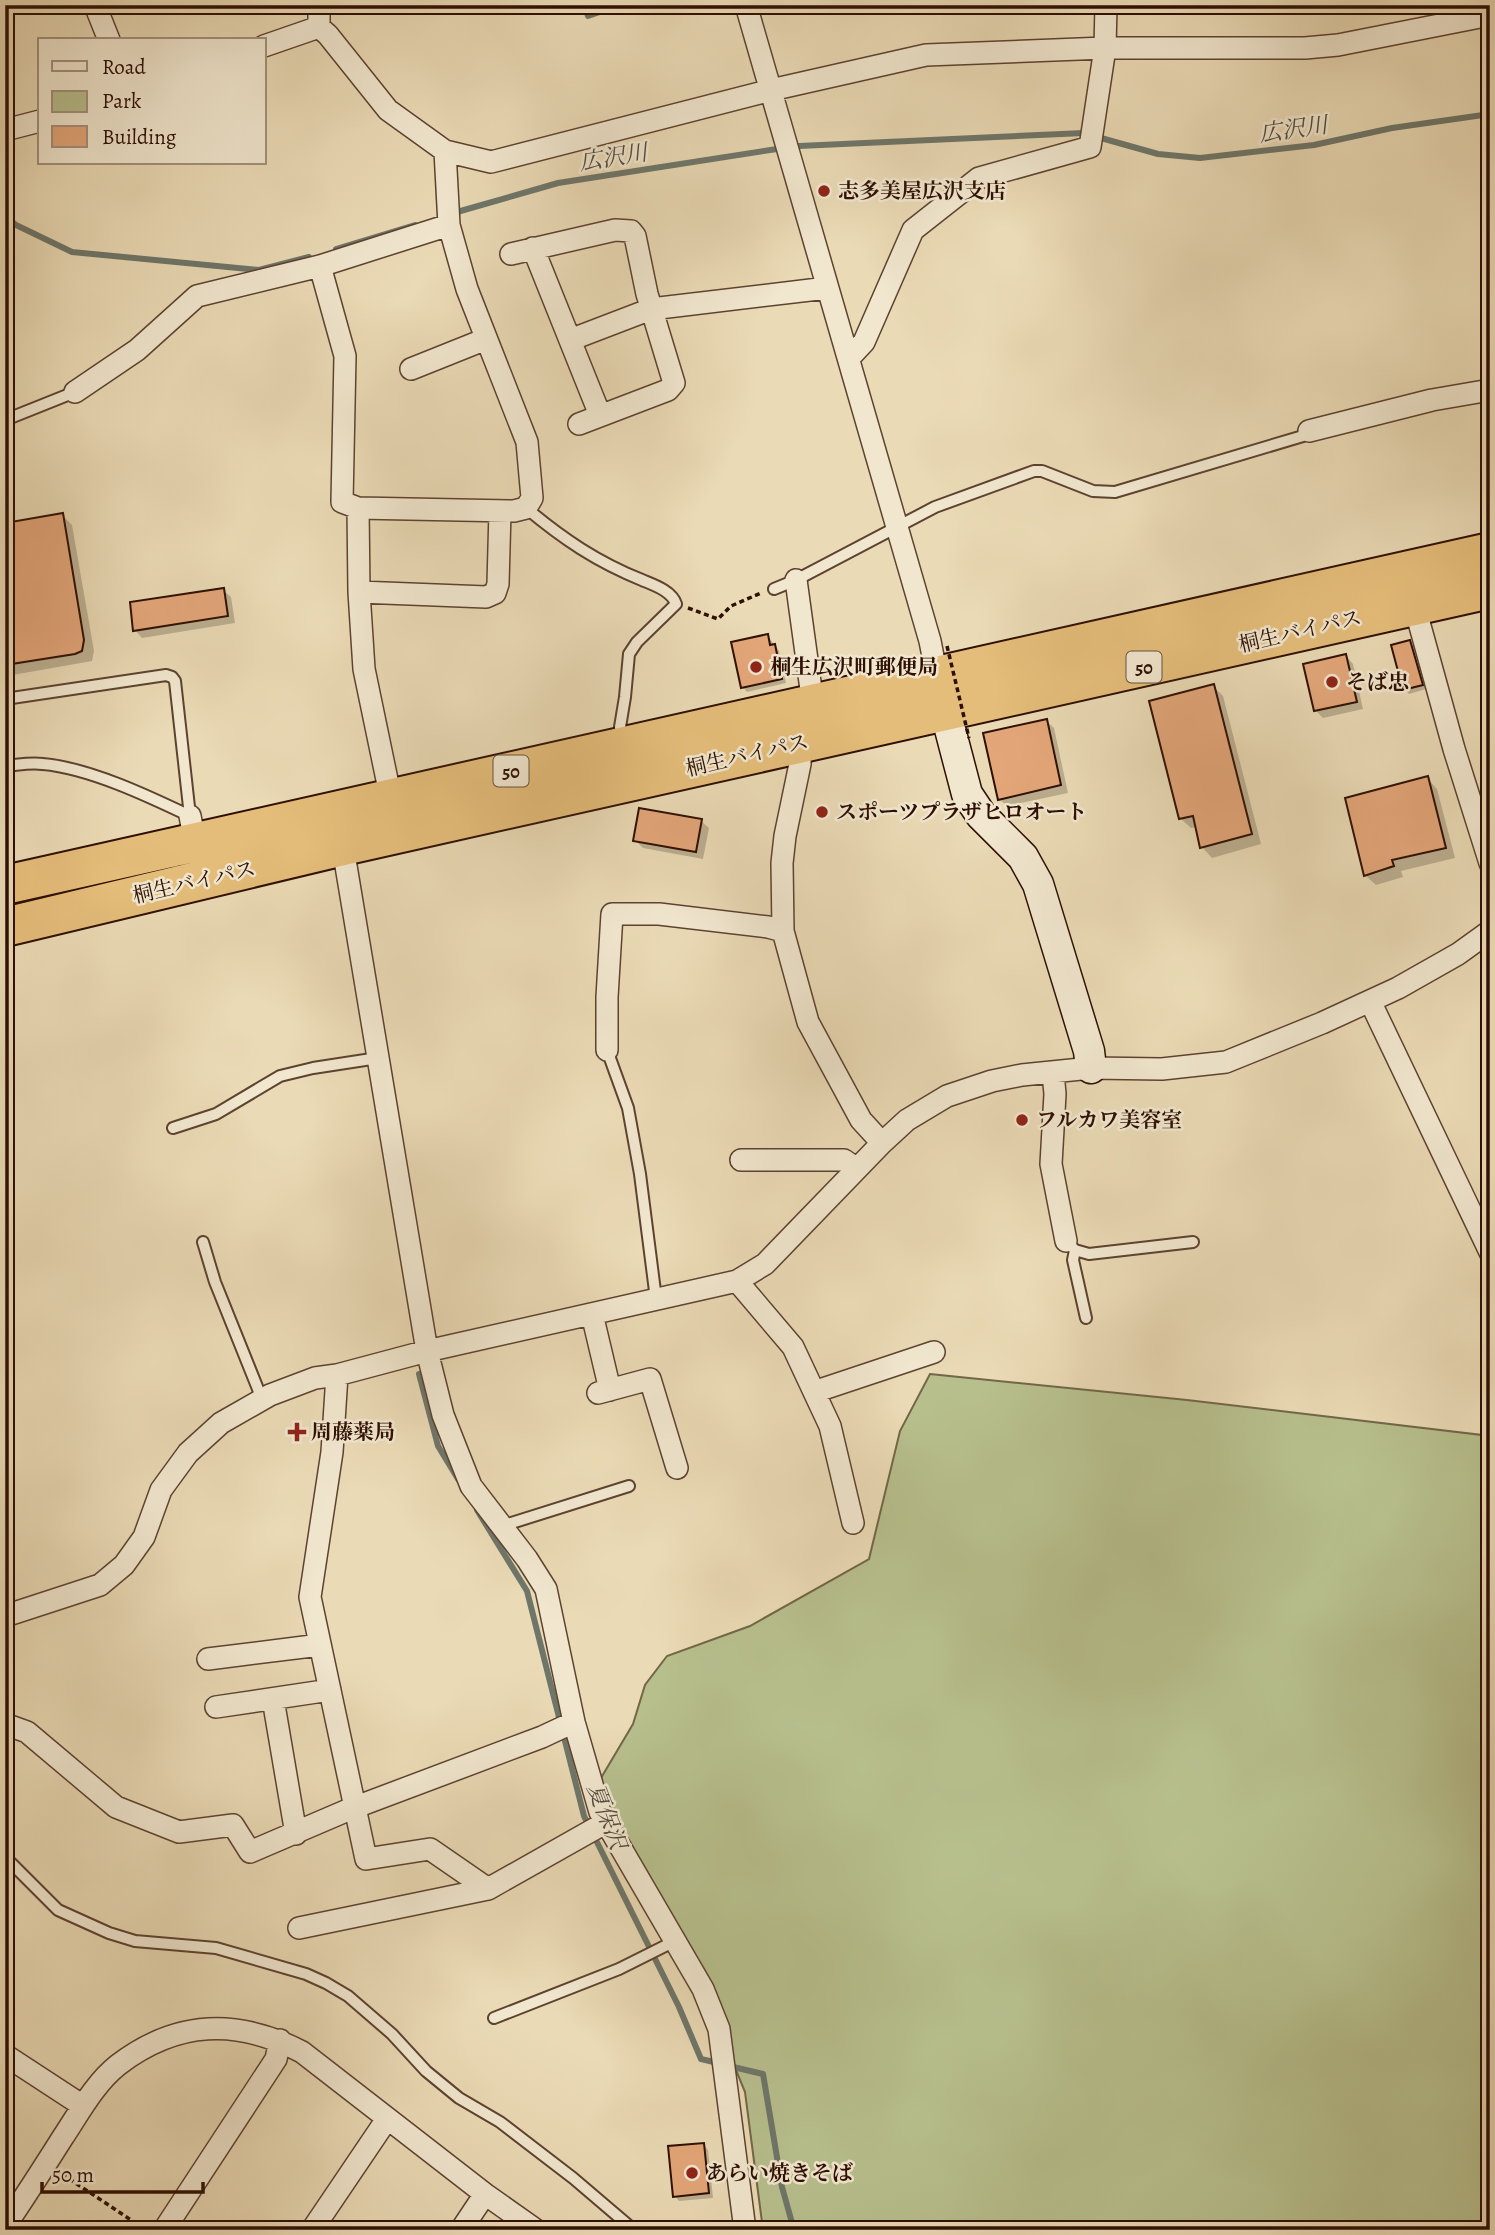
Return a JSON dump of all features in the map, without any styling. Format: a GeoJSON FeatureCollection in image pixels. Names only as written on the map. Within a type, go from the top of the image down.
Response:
{"type":"FeatureCollection","features":[{"type":"Feature","properties":{"kind":"highway","name":"桐生バイパス"},"geometry":{"type":"LineString","coordinates":[[5,926],[340,829],[801,743],[950,693],[1410,588],[1490,552]]}},
{"type":"Feature","properties":{"kind":"highway","name":"桐生バイパス"},"geometry":{"type":"LineString","coordinates":[[1410,588],[1490,589]]}},
{"type":"Feature","properties":{"kind":"highway","name":"桐生バイパス"},"geometry":{"type":"LineString","coordinates":[[5,885],[193,829],[340,829],[391,799],[622,746],[813,704],[950,693]]}},
{"type":"Feature","properties":{"kind":"street"},"geometry":{"type":"LineString","coordinates":[[95,5],[108,38]]}},
{"type":"Feature","properties":{"kind":"street"},"geometry":{"type":"LineString","coordinates":[[319,27],[320,5]]}},
{"type":"Feature","properties":{"kind":"street"},"geometry":{"type":"LineString","coordinates":[[746,5],[930,641],[950,693],[967,794],[981,815],[1023,857],[1038,884],[1089,1051],[1091,1068]]}},
{"type":"Feature","properties":{"kind":"street"},"geometry":{"type":"LineString","coordinates":[[849,358],[863,342],[913,230],[979,178],[1090,147],[1105,48],[1106,5]]}},
{"type":"Feature","properties":{"kind":"street"},"geometry":{"type":"LineString","coordinates":[[319,27],[388,110],[445,151],[491,162],[771,90],[926,55],[1105,48],[1305,48],[1338,45],[1490,15]]}},
{"type":"Feature","properties":{"kind":"street"},"geometry":{"type":"LineString","coordinates":[[266,45],[319,27]]}},
{"type":"Feature","properties":{"kind":"street"},"geometry":{"type":"LineString","coordinates":[[5,130],[38,122]]}},
{"type":"Feature","properties":{"kind":"street"},"geometry":{"type":"LineString","coordinates":[[320,266],[345,356],[342,502],[358,508],[514,511],[526,508],[531,503],[533,490],[527,442],[467,289],[449,225],[445,151]]}},
{"type":"Feature","properties":{"kind":"street"},"geometry":{"type":"LineString","coordinates":[[75,392],[137,350],[197,296],[320,266],[449,225]]}},
{"type":"Feature","properties":{"kind":"street"},"geometry":{"type":"LineString","coordinates":[[511,254],[615,230],[631,231],[635,236],[651,309],[674,383],[668,390],[579,424]]}},
{"type":"Feature","properties":{"kind":"street"},"geometry":{"type":"LineString","coordinates":[[533,248],[600,415]]}},
{"type":"Feature","properties":{"kind":"street"},"geometry":{"type":"LineString","coordinates":[[570,340],[651,309],[827,288]]}},
{"type":"Feature","properties":{"kind":"street"},"geometry":{"type":"LineString","coordinates":[[411,369],[486,339]]}},
{"type":"Feature","properties":{"kind":"street"},"geometry":{"type":"LineString","coordinates":[[1309,431],[1432,400],[1490,390]]}},
{"type":"Feature","properties":{"kind":"street"},"geometry":{"type":"LineString","coordinates":[[358,508],[359,592],[366,685],[391,799]]}},
{"type":"Feature","properties":{"kind":"street"},"geometry":{"type":"LineString","coordinates":[[359,592],[486,597],[495,593],[498,584],[500,511]]}},
{"type":"Feature","properties":{"kind":"street"},"geometry":{"type":"LineString","coordinates":[[796,580],[813,704]]}},
{"type":"Feature","properties":{"kind":"street"},"geometry":{"type":"LineString","coordinates":[[1410,588],[1454,750],[1490,863]]}},
{"type":"Feature","properties":{"kind":"street"},"geometry":{"type":"LineString","coordinates":[[801,743],[800,764],[782,863],[783,931],[808,1022],[861,1119],[882,1143]]}},
{"type":"Feature","properties":{"kind":"street"},"geometry":{"type":"LineString","coordinates":[[340,829],[427,1351],[443,1415],[471,1486],[527,1559],[546,1589],[574,1722],[605,1823],[703,1989],[719,2029],[745,2230]]}},
{"type":"Feature","properties":{"kind":"street"},"geometry":{"type":"LineString","coordinates":[[607,1050],[612,914],[659,914],[783,931]]}},
{"type":"Feature","properties":{"kind":"street"},"geometry":{"type":"LineString","coordinates":[[5,1616],[100,1585],[124,1565],[144,1537],[161,1490],[188,1453],[221,1423],[262,1399],[315,1378],[337,1376],[427,1351],[737,1281],[765,1264],[882,1143],[908,1120],[947,1096],[992,1081],[1091,1068],[1162,1069],[1226,1062],[1370,1001],[1431,970],[1490,931]]}},
{"type":"Feature","properties":{"kind":"street"},"geometry":{"type":"LineString","coordinates":[[1370,1001],[1490,1252]]}},
{"type":"Feature","properties":{"kind":"street"},"geometry":{"type":"LineString","coordinates":[[1053,1073],[1055,1094],[1051,1164],[1071,1245]]}},
{"type":"Feature","properties":{"kind":"street"},"geometry":{"type":"LineString","coordinates":[[741,1160],[844,1160],[857,1169]]}},
{"type":"Feature","properties":{"kind":"street"},"geometry":{"type":"LineString","coordinates":[[737,1281],[793,1346],[830,1426],[853,1523]]}},
{"type":"Feature","properties":{"kind":"street"},"geometry":{"type":"LineString","coordinates":[[592,1314],[604,1391],[650,1379],[677,1468]]}},
{"type":"Feature","properties":{"kind":"street"},"geometry":{"type":"LineString","coordinates":[[814,1392],[934,1352]]}},
{"type":"Feature","properties":{"kind":"street"},"geometry":{"type":"LineString","coordinates":[[337,1376],[332,1452],[310,1597],[366,1858],[430,1849],[488,1889]]}},
{"type":"Feature","properties":{"kind":"street"},"geometry":{"type":"LineString","coordinates":[[208,1659],[320,1645]]}},
{"type":"Feature","properties":{"kind":"street"},"geometry":{"type":"LineString","coordinates":[[216,1707],[330,1690]]}},
{"type":"Feature","properties":{"kind":"street"},"geometry":{"type":"LineString","coordinates":[[273,1699],[296,1834]]}},
{"type":"Feature","properties":{"kind":"street"},"geometry":{"type":"LineString","coordinates":[[5,1724],[27,1732],[117,1807],[179,1832],[233,1825],[250,1852],[355,1807],[542,1737],[574,1722]]}},
{"type":"Feature","properties":{"kind":"street"},"geometry":{"type":"LineString","coordinates":[[299,1928],[488,1889],[605,1823]]}},
{"type":"Feature","properties":{"kind":"street"},"geometry":{"type":"LineString","coordinates":[[5,2226],[83,2106],[117,2066],[172,2035],[198,2028],[226,2028],[279,2040],[302,2052],[485,2194],[536,2230]]}},
{"type":"Feature","properties":{"kind":"street"},"geometry":{"type":"LineString","coordinates":[[164,2230],[276,2059],[279,2040]]}},
{"type":"Feature","properties":{"kind":"street"},"geometry":{"type":"LineString","coordinates":[[5,2055],[83,2106]]}},
{"type":"Feature","properties":{"kind":"street"},"geometry":{"type":"LineString","coordinates":[[312,2230],[387,2119]]}},
{"type":"Feature","properties":{"kind":"street"},"geometry":{"type":"LineString","coordinates":[[461,2230],[485,2194]]}},
{"type":"Feature","properties":{"kind":"lane"},"geometry":{"type":"LineString","coordinates":[[5,420],[75,392]]}},
{"type":"Feature","properties":{"kind":"lane"},"geometry":{"type":"LineString","coordinates":[[774,589],[936,507],[1034,471],[1042,471],[1093,491],[1115,492],[1303,436],[1309,431]]}},
{"type":"Feature","properties":{"kind":"lane"},"geometry":{"type":"LineString","coordinates":[[526,508],[574,546],[602,563],[659,587],[674,599],[676,604],[637,642],[629,654],[620,727],[622,746]]}},
{"type":"Feature","properties":{"kind":"lane"},"geometry":{"type":"LineString","coordinates":[[5,699],[166,675],[172,677],[175,681],[193,829]]}},
{"type":"Feature","properties":{"kind":"lane"},"geometry":{"type":"LineString","coordinates":[[5,766],[45,764],[130,789],[193,829]]}},
{"type":"Feature","properties":{"kind":"lane"},"geometry":{"type":"LineString","coordinates":[[607,1050],[628,1108],[640,1174],[656,1299]]}},
{"type":"Feature","properties":{"kind":"lane"},"geometry":{"type":"LineString","coordinates":[[173,1129],[216,1114],[280,1076],[378,1058]]}},
{"type":"Feature","properties":{"kind":"lane"},"geometry":{"type":"LineString","coordinates":[[203,1242],[215,1282],[262,1399]]}},
{"type":"Feature","properties":{"kind":"lane"},"geometry":{"type":"LineString","coordinates":[[1071,1245],[1089,1254],[1194,1242]]}},
{"type":"Feature","properties":{"kind":"lane"},"geometry":{"type":"LineString","coordinates":[[1071,1245],[1086,1318]]}},
{"type":"Feature","properties":{"kind":"lane"},"geometry":{"type":"LineString","coordinates":[[502,1526],[629,1486]]}},
{"type":"Feature","properties":{"kind":"lane"},"geometry":{"type":"LineString","coordinates":[[5,1857],[58,1910],[109,1933],[135,1941],[216,1948],[306,1974],[348,1996],[393,2034],[426,2071],[459,2098],[500,2122],[573,2178],[634,2230]]}},
{"type":"Feature","properties":{"kind":"lane"},"geometry":{"type":"LineString","coordinates":[[494,2018],[619,1969],[675,1941]]}},
{"type":"Feature","properties":{"kind":"path"},"geometry":{"type":"LineString","coordinates":[[676,604],[718,620],[731,606],[774,589]]}},
{"type":"Feature","properties":{"kind":"path"},"geometry":{"type":"LineString","coordinates":[[46,2163],[146,2230]]}},
{"type":"Feature","properties":{"kind":"green space"},"geometry":{"type":"Polygon","coordinates":[[[930,1374],[1187,1400],[1490,1436],[1490,2230],[763,2230],[745,2092],[703,1989],[608,1811],[601,1778],[633,1724],[645,1685],[667,1656],[750,1626],[869,1559],[900,1431],[930,1374]]]}},
{"type":"Feature","properties":{"kind":"building"},"geometry":{"type":"Polygon","coordinates":[[[63,513],[84,640],[82,651],[5,665],[5,523],[63,513]]]}},
{"type":"Feature","properties":{"kind":"building"},"geometry":{"type":"Polygon","coordinates":[[[224,588],[228,616],[133,631],[130,602],[224,588]]]}},
{"type":"Feature","properties":{"kind":"building"},"geometry":{"type":"Polygon","coordinates":[[[768,634],[770,645],[775,644],[782,679],[741,688],[731,642],[768,634]]]}},
{"type":"Feature","properties":{"kind":"building"},"geometry":{"type":"Polygon","coordinates":[[[1410,640],[1423,685],[1403,690],[1391,645],[1410,640]]]}},
{"type":"Feature","properties":{"kind":"building"},"geometry":{"type":"Polygon","coordinates":[[[1346,654],[1357,702],[1314,711],[1303,664],[1346,654]]]}},
{"type":"Feature","properties":{"kind":"building"},"geometry":{"type":"Polygon","coordinates":[[[1214,684],[1252,834],[1200,848],[1193,816],[1179,819],[1149,701],[1214,684]]]}},
{"type":"Feature","properties":{"kind":"building"},"geometry":{"type":"Polygon","coordinates":[[[1047,719],[1061,785],[998,800],[983,733],[1047,719]]]}},
{"type":"Feature","properties":{"kind":"building"},"geometry":{"type":"Polygon","coordinates":[[[1428,776],[1446,848],[1392,860],[1394,866],[1364,876],[1345,798],[1428,776]]]}},
{"type":"Feature","properties":{"kind":"building"},"geometry":{"type":"Polygon","coordinates":[[[639,808],[702,819],[696,852],[633,841],[639,808]]]}},
{"type":"Feature","properties":{"kind":"building"},"geometry":{"type":"Polygon","coordinates":[[[704,2143],[709,2193],[673,2197],[668,2146],[704,2143]]]}},
{"type":"Feature","properties":{"kind":"waterway"},"geometry":{"type":"LineString","coordinates":[[5,12],[33,5]]}},
{"type":"Feature","properties":{"kind":"waterway"},"geometry":{"type":"LineString","coordinates":[[584,5],[588,16],[620,5]]}},
{"type":"Feature","properties":{"kind":"waterway","name":"広沢川"},"geometry":{"type":"LineString","coordinates":[[1101,138],[1158,154],[1200,158],[1314,145],[1392,128],[1490,114]]}},
{"type":"Feature","properties":{"kind":"waterway","name":"広沢川"},"geometry":{"type":"LineString","coordinates":[[799,146],[1084,133]]}},
{"type":"Feature","properties":{"kind":"waterway","name":"広沢川"},"geometry":{"type":"LineString","coordinates":[[457,212],[558,183],[777,149]]}},
{"type":"Feature","properties":{"kind":"waterway","name":"広沢川"},"geometry":{"type":"LineString","coordinates":[[5,216],[16,225],[72,252],[259,270],[309,257]]}},
{"type":"Feature","properties":{"kind":"waterway","name":"広沢川"},"geometry":{"type":"LineString","coordinates":[[336,249],[415,225]]}},
{"type":"Feature","properties":{"kind":"waterway","name":"夏保沢"},"geometry":{"type":"LineString","coordinates":[[419,1374],[438,1446],[458,1479]]}},
{"type":"Feature","properties":{"kind":"waterway","name":"夏保沢"},"geometry":{"type":"LineString","coordinates":[[477,1510],[527,1591],[584,1816],[679,2007],[701,2059],[718,2063]]}},
{"type":"Feature","properties":{"kind":"waterway","name":"夏保沢"},"geometry":{"type":"LineString","coordinates":[[729,2066],[763,2074],[782,2187],[794,2230]]}},
{"type":"Feature","properties":{"kind":"place","name":"志多美屋広沢支店"},"geometry":{"type":"Point","coordinates":[824,191]}},
{"type":"Feature","properties":{"kind":"place","name":"桐生広沢町郵便局"},"geometry":{"type":"Point","coordinates":[756,667]}},
{"type":"Feature","properties":{"kind":"place","name":"そば忠"},"geometry":{"type":"Point","coordinates":[1332,682]}},
{"type":"Feature","properties":{"kind":"place","name":"スポーツプラザヒロオート"},"geometry":{"type":"Point","coordinates":[822,812]}},
{"type":"Feature","properties":{"kind":"place","name":"フルカワ美容室"},"geometry":{"type":"Point","coordinates":[1022,1120]}},
{"type":"Feature","properties":{"kind":"place","name":"周藤薬局"},"geometry":{"type":"Point","coordinates":[297,1432]}},
{"type":"Feature","properties":{"kind":"place","name":"あらい焼きそば"},"geometry":{"type":"Point","coordinates":[692,2173]}}]}
